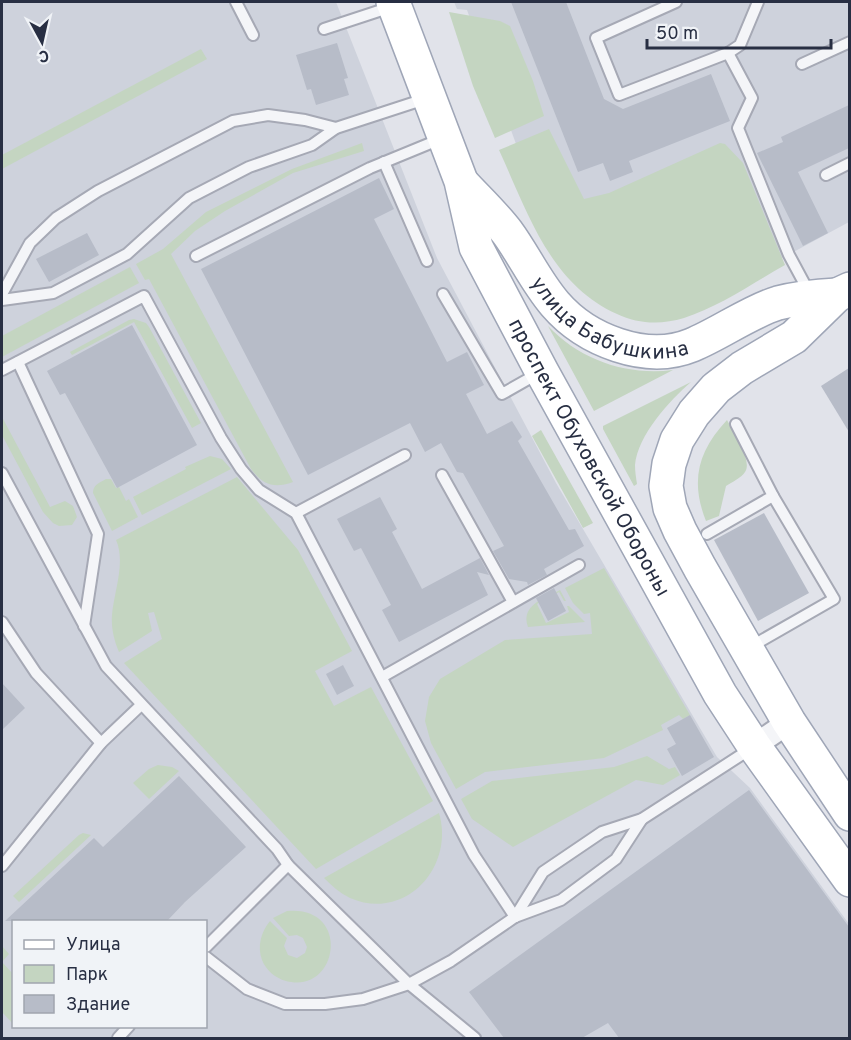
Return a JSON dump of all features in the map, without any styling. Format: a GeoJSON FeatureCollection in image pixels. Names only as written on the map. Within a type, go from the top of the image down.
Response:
{"type":"FeatureCollection","features":[{"type":"Feature","properties":{"kind":"main road","name":"проспект Обуховской Обороны"},"geometry":{"type":"LineString","coordinates":[[394,4],[460,181],[477,247],[542,372],[720,694],[849,880]]}},
{"type":"Feature","properties":{"kind":"main road","name":"улица Бабушкина"},"geometry":{"type":"LineString","coordinates":[[460,181],[507,232],[532,274],[556,305],[572,320],[608,341],[641,351],[658,352],[692,346],[777,303],[833,293]]}},
{"type":"Feature","properties":{"kind":"main road","name":"проспект Обуховской Обороны"},"geometry":{"type":"LineString","coordinates":[[833,293],[794,337],[742,368],[716,388],[694,413],[677,440],[669,464],[666,486],[670,508],[680,531],[789,722],[849,814]]}},
{"type":"Feature","properties":{"kind":"street"},"geometry":{"type":"LineString","coordinates":[[754,746],[789,722]]}},
{"type":"Feature","properties":{"kind":"lane"},"geometry":{"type":"LineString","coordinates":[[236,2],[253,35]]}},
{"type":"Feature","properties":{"kind":"lane"},"geometry":{"type":"LineString","coordinates":[[676,2],[596,38],[619,95],[728,53],[740,45],[758,2]]}},
{"type":"Feature","properties":{"kind":"lane"},"geometry":{"type":"LineString","coordinates":[[324,29],[394,4]]}},
{"type":"Feature","properties":{"kind":"lane"},"geometry":{"type":"LineString","coordinates":[[802,64],[849,42]]}},
{"type":"Feature","properties":{"kind":"lane"},"geometry":{"type":"LineString","coordinates":[[728,53],[752,98],[738,128],[789,255],[833,293]]}},
{"type":"Feature","properties":{"kind":"lane"},"geometry":{"type":"LineString","coordinates":[[2,300],[53,293],[127,254],[189,198],[249,167],[312,145],[336,128],[428,98]]}},
{"type":"Feature","properties":{"kind":"lane"},"geometry":{"type":"LineString","coordinates":[[2,294],[30,243],[56,218],[98,191],[232,121],[268,115],[305,120],[336,128]]}},
{"type":"Feature","properties":{"kind":"lane"},"geometry":{"type":"LineString","coordinates":[[196,256],[370,168],[443,138]]}},
{"type":"Feature","properties":{"kind":"lane"},"geometry":{"type":"LineString","coordinates":[[384,162],[427,261]]}},
{"type":"Feature","properties":{"kind":"lane"},"geometry":{"type":"LineString","coordinates":[[826,175],[849,163]]}},
{"type":"Feature","properties":{"kind":"lane"},"geometry":{"type":"LineString","coordinates":[[443,294],[502,394],[542,372]]}},
{"type":"Feature","properties":{"kind":"lane"},"geometry":{"type":"LineString","coordinates":[[2,370],[144,296],[221,438],[241,469],[259,490],[296,513],[474,855],[515,917]]}},
{"type":"Feature","properties":{"kind":"lane"},"geometry":{"type":"LineString","coordinates":[[18,362],[98,534],[84,626]]}},
{"type":"Feature","properties":{"kind":"lane"},"geometry":{"type":"LineString","coordinates":[[736,424],[773,496],[834,599],[746,649]]}},
{"type":"Feature","properties":{"kind":"lane"},"geometry":{"type":"LineString","coordinates":[[296,513],[405,455]]}},
{"type":"Feature","properties":{"kind":"lane"},"geometry":{"type":"LineString","coordinates":[[2,473],[106,666],[277,849],[288,865],[409,984],[475,1038]]}},
{"type":"Feature","properties":{"kind":"lane"},"geometry":{"type":"LineString","coordinates":[[442,475],[513,602]]}},
{"type":"Feature","properties":{"kind":"lane"},"geometry":{"type":"LineString","coordinates":[[707,534],[773,496]]}},
{"type":"Feature","properties":{"kind":"lane"},"geometry":{"type":"LineString","coordinates":[[382,677],[579,565]]}},
{"type":"Feature","properties":{"kind":"lane"},"geometry":{"type":"LineString","coordinates":[[2,622],[36,673],[101,743]]}},
{"type":"Feature","properties":{"kind":"lane"},"geometry":{"type":"LineString","coordinates":[[2,866],[101,743],[141,705]]}},
{"type":"Feature","properties":{"kind":"lane"},"geometry":{"type":"LineString","coordinates":[[515,917],[543,872],[602,832],[642,819],[754,746]]}},
{"type":"Feature","properties":{"kind":"lane"},"geometry":{"type":"LineString","coordinates":[[207,958],[247,989],[285,1004],[326,1004],[363,999],[409,984],[451,961],[515,917],[561,900],[616,859],[642,819]]}},
{"type":"Feature","properties":{"kind":"lane"},"geometry":{"type":"LineString","coordinates":[[207,946],[288,865]]}},
{"type":"Feature","properties":{"kind":"shaded area"},"geometry":{"type":"Polygon","coordinates":[[[2,2],[336,2],[437,258],[556,483],[717,757],[750,788],[849,924],[849,1038],[2,1038],[2,2]]]}},
{"type":"Feature","properties":{"kind":"shaded area"},"geometry":{"type":"Polygon","coordinates":[[[454,2],[849,2],[849,222],[736,283],[593,278],[519,152],[467,10],[457,9],[454,2]]]}},
{"type":"Feature","properties":{"kind":"green space"},"geometry":{"type":"Polygon","coordinates":[[[449,12],[500,21],[510,26],[533,81],[544,116],[495,138],[473,86],[449,12]]]}},
{"type":"Feature","properties":{"kind":"green space"},"geometry":{"type":"Polygon","coordinates":[[[201,49],[207,59],[2,169],[2,155],[201,49]]]}},
{"type":"Feature","properties":{"kind":"green space"},"geometry":{"type":"Polygon","coordinates":[[[549,129],[584,199],[609,193],[720,143],[725,144],[743,163],[785,265],[723,301],[675,320],[650,322],[633,320],[594,301],[574,285],[544,244],[531,222],[499,150],[549,129]]]}},
{"type":"Feature","properties":{"kind":"green space"},"geometry":{"type":"Polygon","coordinates":[[[362,143],[364,151],[293,173],[225,211],[195,231],[171,254],[293,482],[280,485],[269,484],[260,479],[251,469],[149,279],[145,280],[136,264],[163,249],[206,212],[292,169],[362,143]]]}},
{"type":"Feature","properties":{"kind":"green space"},"geometry":{"type":"Polygon","coordinates":[[[130,267],[139,283],[2,357],[2,336],[130,267]]]}},
{"type":"Feature","properties":{"kind":"green space"},"geometry":{"type":"Polygon","coordinates":[[[134,319],[146,323],[149,327],[201,423],[192,428],[134,322],[72,355],[70,352],[134,319]]]}},
{"type":"Feature","properties":{"kind":"green space"},"geometry":{"type":"Polygon","coordinates":[[[548,326],[575,348],[605,363],[639,370],[673,370],[594,411],[548,326]]]}},
{"type":"Feature","properties":{"kind":"green space"},"geometry":{"type":"Polygon","coordinates":[[[691,382],[664,409],[648,431],[637,454],[635,465],[637,484],[634,486],[603,426],[691,382]]]}},
{"type":"Feature","properties":{"kind":"green space"},"geometry":{"type":"Polygon","coordinates":[[[2,417],[50,507],[65,501],[73,506],[77,517],[72,525],[59,526],[43,512],[2,435],[2,417]]]}},
{"type":"Feature","properties":{"kind":"green space"},"geometry":{"type":"Polygon","coordinates":[[[727,420],[741,446],[747,467],[741,476],[726,486],[719,516],[706,521],[698,493],[700,467],[709,443],[727,420]]]}},
{"type":"Feature","properties":{"kind":"green space"},"geometry":{"type":"Polygon","coordinates":[[[541,430],[593,523],[583,528],[532,436],[541,430]]]}},
{"type":"Feature","properties":{"kind":"green space"},"geometry":{"type":"Polygon","coordinates":[[[210,456],[222,459],[231,469],[142,515],[133,497],[186,469],[185,467],[210,456]]]}},
{"type":"Feature","properties":{"kind":"green space"},"geometry":{"type":"Polygon","coordinates":[[[237,477],[298,550],[352,651],[315,671],[334,706],[371,687],[433,801],[316,869],[124,663],[162,639],[154,612],[148,613],[152,631],[119,652],[113,634],[112,615],[120,567],[116,540],[237,477]]]}},
{"type":"Feature","properties":{"kind":"green space"},"geometry":{"type":"Polygon","coordinates":[[[106,479],[111,479],[116,488],[119,487],[126,501],[129,499],[138,517],[112,531],[93,493],[95,486],[106,479]]]}},
{"type":"Feature","properties":{"kind":"green space"},"geometry":{"type":"Polygon","coordinates":[[[604,568],[690,715],[683,719],[679,715],[661,725],[663,730],[604,758],[485,772],[456,789],[431,743],[425,721],[429,697],[440,679],[505,640],[592,634],[590,613],[584,614],[573,603],[565,588],[604,568]]]}},
{"type":"Feature","properties":{"kind":"green space"},"geometry":{"type":"Polygon","coordinates":[[[560,590],[566,601],[559,592],[537,604],[546,623],[569,612],[567,606],[585,622],[528,627],[526,619],[535,603],[560,590]]]}},
{"type":"Feature","properties":{"kind":"green space"},"geometry":{"type":"Polygon","coordinates":[[[647,756],[669,769],[675,767],[680,775],[663,785],[636,780],[513,847],[472,819],[461,799],[492,781],[614,767],[647,756]]]}},
{"type":"Feature","properties":{"kind":"green space"},"geometry":{"type":"Polygon","coordinates":[[[158,765],[172,767],[179,771],[149,799],[133,783],[149,769],[158,765]]]}},
{"type":"Feature","properties":{"kind":"green space"},"geometry":{"type":"Polygon","coordinates":[[[439,813],[442,833],[440,852],[432,870],[421,885],[407,896],[389,902],[370,903],[346,896],[324,878],[439,813]]]}},
{"type":"Feature","properties":{"kind":"green space"},"geometry":{"type":"Polygon","coordinates":[[[83,833],[91,835],[19,902],[13,896],[79,835],[83,833]]]}},
{"type":"Feature","properties":{"kind":"green space"},"geometry":{"type":"Polygon","coordinates":[[[287,911],[308,913],[322,921],[329,934],[331,949],[327,963],[318,975],[304,982],[282,980],[271,973],[262,960],[261,939],[270,921],[287,938],[284,946],[288,955],[297,958],[305,953],[307,947],[303,938],[297,935],[289,936],[273,918],[287,911]]]}},
{"type":"Feature","properties":{"kind":"green space"},"geometry":{"type":"Polygon","coordinates":[[[2,946],[9,954],[2,962],[2,946]]]}},
{"type":"Feature","properties":{"kind":"green space"},"geometry":{"type":"Polygon","coordinates":[[[2,962],[12,973],[12,1023],[2,1012],[2,962]]]}},
{"type":"Feature","properties":{"kind":"building"},"geometry":{"type":"Polygon","coordinates":[[[511,2],[566,2],[604,99],[623,109],[711,74],[730,121],[629,161],[633,172],[610,181],[603,163],[578,172],[511,2]]]}},
{"type":"Feature","properties":{"kind":"building"},"geometry":{"type":"Polygon","coordinates":[[[337,43],[348,78],[344,79],[349,95],[316,105],[311,89],[307,90],[296,55],[337,43]]]}},
{"type":"Feature","properties":{"kind":"building"},"geometry":{"type":"Polygon","coordinates":[[[849,105],[849,148],[798,172],[828,233],[803,246],[757,153],[783,142],[781,137],[849,105]]]}},
{"type":"Feature","properties":{"kind":"building"},"geometry":{"type":"Polygon","coordinates":[[[379,178],[394,209],[374,219],[447,362],[467,352],[484,385],[466,394],[487,434],[512,421],[522,437],[518,441],[569,530],[575,529],[584,546],[544,569],[547,575],[528,585],[527,582],[509,579],[493,551],[504,546],[463,473],[457,472],[441,443],[425,452],[410,423],[308,475],[201,269],[379,178]]]}},
{"type":"Feature","properties":{"kind":"building"},"geometry":{"type":"Polygon","coordinates":[[[87,233],[99,255],[49,282],[36,259],[87,233]]]}},
{"type":"Feature","properties":{"kind":"building"},"geometry":{"type":"Polygon","coordinates":[[[132,325],[197,445],[117,488],[65,393],[60,395],[47,371],[132,325]]]}},
{"type":"Feature","properties":{"kind":"building"},"geometry":{"type":"Polygon","coordinates":[[[849,368],[849,432],[821,386],[849,368]]]}},
{"type":"Feature","properties":{"kind":"building"},"geometry":{"type":"Polygon","coordinates":[[[380,497],[397,529],[392,532],[422,589],[480,558],[489,575],[477,572],[488,595],[399,642],[382,610],[391,605],[361,548],[354,551],[337,519],[380,497]]]}},
{"type":"Feature","properties":{"kind":"building"},"geometry":{"type":"Polygon","coordinates":[[[764,513],[809,593],[758,621],[714,540],[764,513]]]}},
{"type":"Feature","properties":{"kind":"building"},"geometry":{"type":"Polygon","coordinates":[[[554,588],[566,611],[548,621],[536,598],[554,588]]]}},
{"type":"Feature","properties":{"kind":"building"},"geometry":{"type":"Polygon","coordinates":[[[343,665],[354,686],[337,695],[326,674],[343,665]]]}},
{"type":"Feature","properties":{"kind":"building"},"geometry":{"type":"Polygon","coordinates":[[[2,683],[25,708],[2,730],[2,683]]]}},
{"type":"Feature","properties":{"kind":"building"},"geometry":{"type":"Polygon","coordinates":[[[690,715],[714,757],[682,776],[667,749],[676,744],[667,728],[690,715]]]}},
{"type":"Feature","properties":{"kind":"building"},"geometry":{"type":"Polygon","coordinates":[[[179,776],[246,847],[168,920],[5,921],[94,838],[103,847],[179,776]]]}},
{"type":"Feature","properties":{"kind":"building"},"geometry":{"type":"Polygon","coordinates":[[[749,790],[849,927],[849,1038],[619,1038],[608,1023],[582,1038],[504,1038],[469,992],[749,790]]]}}]}
